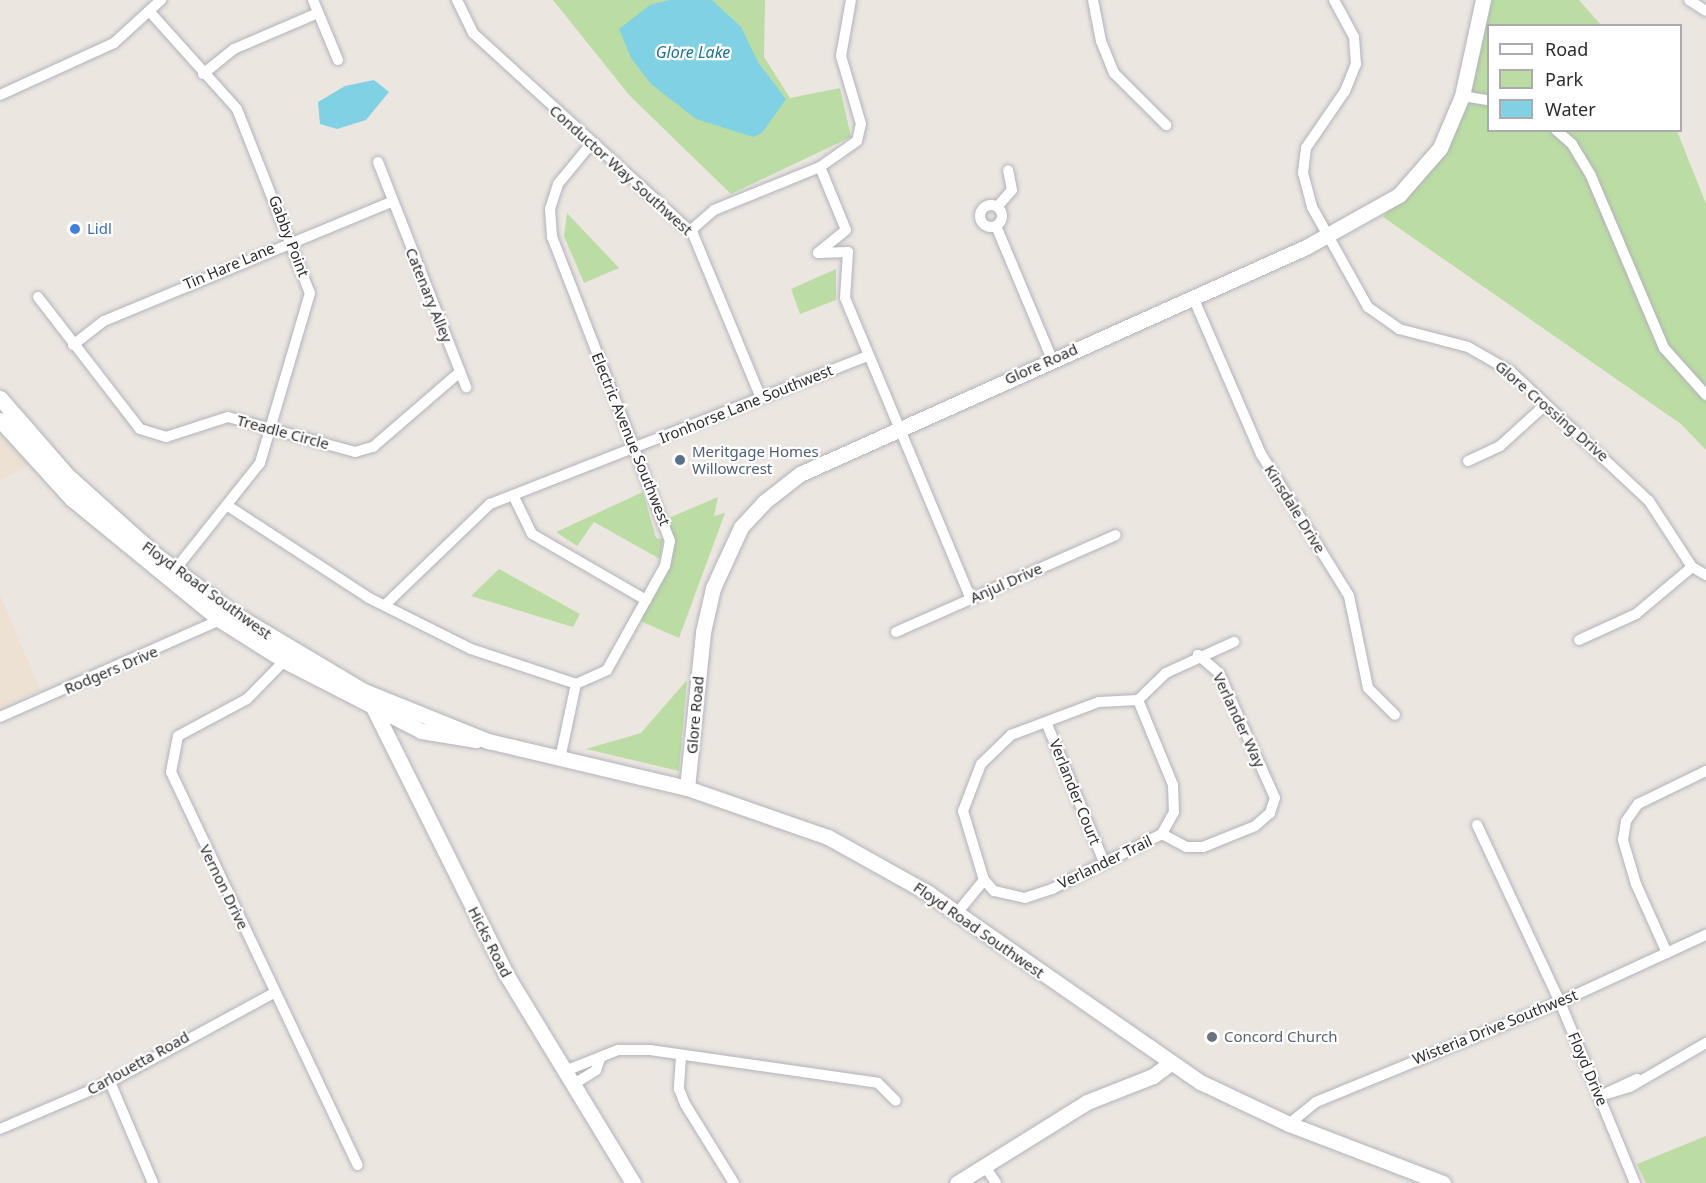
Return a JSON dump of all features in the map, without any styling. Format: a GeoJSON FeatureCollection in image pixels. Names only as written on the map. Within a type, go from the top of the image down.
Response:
{"type":"FeatureCollection","features":[{"type":"Feature","properties":{"kind":"main road","name":"Glore Road"},"geometry":{"type":"LineString","coordinates":[[687,789],[703,632],[713,588],[736,536],[764,502],[800,474],[1328,234],[1414,183],[1440,148],[1461,96],[1483,0]]}},
{"type":"Feature","properties":{"kind":"main road","name":"Floyd Road Southwest"},"geometry":{"type":"LineString","coordinates":[[0,398],[66,474],[175,570],[322,682],[421,731],[488,741],[687,789],[828,837],[957,913],[1169,1064],[1289,1124],[1443,1183]]}},
{"type":"Feature","properties":{"kind":"main road","name":"Floyd Road Southwest"},"geometry":{"type":"LineString","coordinates":[[0,420],[72,499],[220,620],[364,691],[488,741]]}},
{"type":"Feature","properties":{"kind":"main road"},"geometry":{"type":"LineString","coordinates":[[322,682],[362,713],[391,747]]}},
{"type":"Feature","properties":{"kind":"main road","name":"Hicks Road"},"geometry":{"type":"LineString","coordinates":[[364,691],[506,974],[633,1183]]}},
{"type":"Feature","properties":{"kind":"main road"},"geometry":{"type":"LineString","coordinates":[[410,780],[400,739],[421,731]]}},
{"type":"Feature","properties":{"kind":"main road"},"geometry":{"type":"LineString","coordinates":[[957,1183],[1087,1102],[1153,1076],[1169,1064]]}},
{"type":"Feature","properties":{"kind":"street"},"geometry":{"type":"LineString","coordinates":[[0,95],[114,44],[161,0]]}},
{"type":"Feature","properties":{"kind":"street"},"geometry":{"type":"LineString","coordinates":[[313,0],[338,60]]}},
{"type":"Feature","properties":{"kind":"street","name":"Conductor Way Southwest"},"geometry":{"type":"LineString","coordinates":[[457,0],[473,33],[590,145],[690,231],[761,398]]}},
{"type":"Feature","properties":{"kind":"street"},"geometry":{"type":"LineString","coordinates":[[690,231],[714,210],[820,167],[845,153],[861,132],[841,56],[851,0]]}},
{"type":"Feature","properties":{"kind":"street"},"geometry":{"type":"LineString","coordinates":[[1093,0],[1101,41],[1114,73],[1166,125]]}},
{"type":"Feature","properties":{"kind":"street","name":"Glore Crossing Drive"},"geometry":{"type":"LineString","coordinates":[[1334,0],[1354,37],[1356,64],[1345,91],[1310,139],[1303,165],[1309,200],[1353,282],[1380,318],[1399,329],[1488,356],[1649,501],[1692,567],[1706,575]]}},
{"type":"Feature","properties":{"kind":"street"},"geometry":{"type":"LineString","coordinates":[[1689,0],[1706,11]]}},
{"type":"Feature","properties":{"kind":"street","name":"Gabby Point"},"geometry":{"type":"LineString","coordinates":[[150,12],[237,110],[292,239],[310,293],[274,429],[260,463],[175,570]]}},
{"type":"Feature","properties":{"kind":"street"},"geometry":{"type":"LineString","coordinates":[[203,74],[234,49],[318,13]]}},
{"type":"Feature","properties":{"kind":"street"},"geometry":{"type":"LineString","coordinates":[[1461,96],[1487,100]]}},
{"type":"Feature","properties":{"kind":"street"},"geometry":{"type":"LineString","coordinates":[[1558,132],[1572,144],[1591,176],[1664,348],[1706,395]]}},
{"type":"Feature","properties":{"kind":"street","name":"Electric Avenue Southwest"},"geometry":{"type":"LineString","coordinates":[[576,684],[611,664],[665,566],[670,541],[552,237],[550,209],[558,184],[590,145]]}},
{"type":"Feature","properties":{"kind":"street"},"geometry":{"type":"LineString","coordinates":[[378,162],[392,202]]}},
{"type":"Feature","properties":{"kind":"street"},"geometry":{"type":"LineString","coordinates":[[820,167],[846,230],[818,253],[848,252],[845,298],[867,356],[900,427],[971,599]]}},
{"type":"Feature","properties":{"kind":"street"},"geometry":{"type":"LineString","coordinates":[[998,206],[1011,190],[1008,170]]}},
{"type":"Feature","properties":{"kind":"street","name":"Tin Hare Lane"},"geometry":{"type":"LineString","coordinates":[[73,345],[104,321],[292,239],[392,202]]}},
{"type":"Feature","properties":{"kind":"street","name":"Catenary Alley"},"geometry":{"type":"LineString","coordinates":[[392,202],[466,387]]}},
{"type":"Feature","properties":{"kind":"street"},"geometry":{"type":"LineString","coordinates":[[996,226],[984,225],[980,215],[986,206],[998,206]]}},
{"type":"Feature","properties":{"kind":"street"},"geometry":{"type":"LineString","coordinates":[[996,226],[1003,217],[998,206]]}},
{"type":"Feature","properties":{"kind":"street"},"geometry":{"type":"LineString","coordinates":[[996,226],[1052,359]]}},
{"type":"Feature","properties":{"kind":"street","name":"Treadle Circle"},"geometry":{"type":"LineString","coordinates":[[38,297],[140,429],[166,437],[228,417],[355,452],[373,447],[460,372]]}},
{"type":"Feature","properties":{"kind":"street","name":"Kinsdale Drive"},"geometry":{"type":"LineString","coordinates":[[1193,297],[1261,454],[1349,596],[1368,688],[1395,715]]}},
{"type":"Feature","properties":{"kind":"street","name":"Ironhorse Lane Southwest"},"geometry":{"type":"LineString","coordinates":[[387,603],[490,504],[635,450],[867,356]]}},
{"type":"Feature","properties":{"kind":"street"},"geometry":{"type":"LineString","coordinates":[[1468,461],[1500,446],[1545,405]]}},
{"type":"Feature","properties":{"kind":"street"},"geometry":{"type":"LineString","coordinates":[[513,495],[532,534],[646,600]]}},
{"type":"Feature","properties":{"kind":"street"},"geometry":{"type":"LineString","coordinates":[[228,506],[369,598],[387,603],[477,652],[576,684],[560,759]]}},
{"type":"Feature","properties":{"kind":"street","name":"Anjul Drive"},"geometry":{"type":"LineString","coordinates":[[896,632],[1116,535]]}},
{"type":"Feature","properties":{"kind":"street"},"geometry":{"type":"LineString","coordinates":[[1579,640],[1636,614],[1692,567]]}},
{"type":"Feature","properties":{"kind":"street","name":"Rodgers Drive"},"geometry":{"type":"LineString","coordinates":[[0,717],[220,620]]}},
{"type":"Feature","properties":{"kind":"street"},"geometry":{"type":"LineString","coordinates":[[957,913],[984,880],[963,811],[981,764],[1011,735],[1099,702],[1138,700],[1166,673],[1198,655],[1234,642]]}},
{"type":"Feature","properties":{"kind":"street","name":"Verlander Way"},"geometry":{"type":"LineString","coordinates":[[1162,834],[1186,848],[1203,847],[1255,826],[1270,813],[1275,798],[1219,673],[1198,655]]}},
{"type":"Feature","properties":{"kind":"street","name":"Vernon Drive"},"geometry":{"type":"LineString","coordinates":[[289,656],[247,699],[177,736],[171,751],[171,772],[186,809],[358,1165]]}},
{"type":"Feature","properties":{"kind":"street","name":"Verlander Trail"},"geometry":{"type":"LineString","coordinates":[[984,880],[994,891],[1025,897],[1162,834],[1174,812],[1173,785],[1138,700]]}},
{"type":"Feature","properties":{"kind":"street","name":"Verlander Court"},"geometry":{"type":"LineString","coordinates":[[1046,722],[1104,862]]}},
{"type":"Feature","properties":{"kind":"street"},"geometry":{"type":"LineString","coordinates":[[1667,953],[1636,884],[1623,840],[1626,821],[1638,804],[1706,771]]}},
{"type":"Feature","properties":{"kind":"street","name":"Floyd Drive"},"geometry":{"type":"LineString","coordinates":[[1477,825],[1560,1002],[1635,1183]]}},
{"type":"Feature","properties":{"kind":"street","name":"Wisteria Drive Southwest"},"geometry":{"type":"LineString","coordinates":[[1289,1124],[1316,1102],[1560,1002],[1706,935]]}},
{"type":"Feature","properties":{"kind":"street","name":"Carlouetta Road"},"geometry":{"type":"LineString","coordinates":[[0,1129],[110,1082],[274,993]]}},
{"type":"Feature","properties":{"kind":"street"},"geometry":{"type":"LineString","coordinates":[[1600,1096],[1706,1043]]}},
{"type":"Feature","properties":{"kind":"street"},"geometry":{"type":"LineString","coordinates":[[565,1071],[632,1049],[681,1058],[878,1083],[896,1101]]}},
{"type":"Feature","properties":{"kind":"street"},"geometry":{"type":"LineString","coordinates":[[681,1058],[679,1089],[685,1104],[734,1183]]}},
{"type":"Feature","properties":{"kind":"street"},"geometry":{"type":"LineString","coordinates":[[574,1084],[596,1070],[600,1059]]}},
{"type":"Feature","properties":{"kind":"street"},"geometry":{"type":"LineString","coordinates":[[110,1082],[153,1183]]}},
{"type":"Feature","properties":{"kind":"street"},"geometry":{"type":"LineString","coordinates":[[985,1167],[996,1183]]}},
{"type":"Feature","properties":{"kind":"shaded area"},"geometry":{"type":"Polygon","coordinates":[[[0,424],[30,465],[0,481],[0,424]]]}},
{"type":"Feature","properties":{"kind":"shaded area"},"geometry":{"type":"Polygon","coordinates":[[[0,595],[40,690],[0,707],[0,595]]]}},
{"type":"Feature","properties":{"kind":"green space"},"geometry":{"type":"Polygon","coordinates":[[[553,0],[765,0],[764,57],[790,98],[840,88],[851,137],[731,194],[630,96],[553,0]]]}},
{"type":"Feature","properties":{"kind":"green space"},"geometry":{"type":"Polygon","coordinates":[[[1492,0],[1579,0],[1600,24],[1487,24],[1487,132],[1677,132],[1706,204],[1706,450],[1681,424],[1383,217],[1465,112],[1492,0]]]}},
{"type":"Feature","properties":{"kind":"green space"},"geometry":{"type":"Polygon","coordinates":[[[567,213],[619,268],[584,283],[564,236],[567,213]]]}},
{"type":"Feature","properties":{"kind":"green space"},"geometry":{"type":"Polygon","coordinates":[[[836,269],[836,300],[800,314],[791,289],[836,269]]]}},
{"type":"Feature","properties":{"kind":"green space"},"geometry":{"type":"Polygon","coordinates":[[[643,492],[656,538],[663,539],[660,559],[594,522],[577,546],[556,532],[643,492]]]}},
{"type":"Feature","properties":{"kind":"green space"},"geometry":{"type":"Polygon","coordinates":[[[718,497],[714,516],[725,513],[679,638],[638,620],[661,573],[670,535],[664,520],[718,497]]]}},
{"type":"Feature","properties":{"kind":"green space"},"geometry":{"type":"Polygon","coordinates":[[[499,569],[580,614],[573,627],[471,596],[499,569]]]}},
{"type":"Feature","properties":{"kind":"green space"},"geometry":{"type":"Polygon","coordinates":[[[687,680],[679,771],[586,749],[641,733],[687,680]]]}},
{"type":"Feature","properties":{"kind":"green space"},"geometry":{"type":"Polygon","coordinates":[[[1706,1136],[1706,1183],[1646,1183],[1637,1164],[1706,1136]]]}},
{"type":"Feature","properties":{"kind":"water","name":"Glore Lake"},"geometry":{"type":"Polygon","coordinates":[[[669,0],[712,0],[741,27],[758,62],[786,99],[762,133],[753,137],[696,119],[651,84],[631,58],[619,29],[650,5],[669,0]]]}},
{"type":"Feature","properties":{"kind":"water"},"geometry":{"type":"Polygon","coordinates":[[[374,80],[389,92],[366,120],[337,129],[320,124],[318,102],[345,86],[374,80]]]}},
{"type":"Feature","properties":{"kind":"place","name":"Lidl"},"geometry":{"type":"Point","coordinates":[75,229]}},
{"type":"Feature","properties":{"kind":"place","name":"Meritgage Homes Willowcrest"},"geometry":{"type":"Point","coordinates":[680,460]}},
{"type":"Feature","properties":{"kind":"place","name":"Concord Church"},"geometry":{"type":"Point","coordinates":[1212,1037]}}]}
